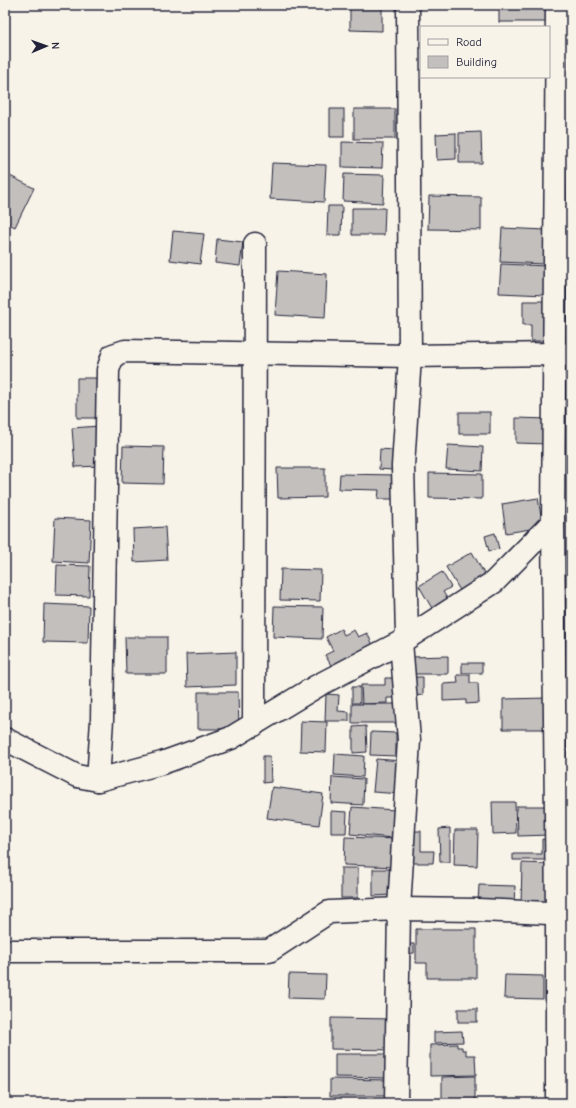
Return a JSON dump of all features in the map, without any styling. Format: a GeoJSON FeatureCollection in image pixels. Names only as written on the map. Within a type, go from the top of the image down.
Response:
{"type":"FeatureCollection","features":[{"type":"Feature","properties":{"kind":"street"},"geometry":{"type":"LineString","coordinates":[[396,1103],[399,909],[409,740],[404,640],[403,466],[410,356],[408,5]]}},
{"type":"Feature","properties":{"kind":"street"},"geometry":{"type":"LineString","coordinates":[[557,1103],[564,914],[553,522],[563,355],[558,5]]}},
{"type":"Feature","properties":{"kind":"street"},"geometry":{"type":"LineString","coordinates":[[254,724],[255,244]]}},
{"type":"Feature","properties":{"kind":"street"},"geometry":{"type":"LineString","coordinates":[[98,780],[102,712],[108,370],[113,355],[125,351],[410,356],[563,355]]}},
{"type":"Feature","properties":{"kind":"street"},"geometry":{"type":"LineString","coordinates":[[5,739],[77,776],[98,780],[162,763],[231,738],[317,686],[404,640],[494,582],[553,522]]}},
{"type":"Feature","properties":{"kind":"street"},"geometry":{"type":"LineString","coordinates":[[5,951],[269,951],[328,912],[399,909],[478,910],[564,914]]}},
{"type":"Feature","properties":{"kind":"building"},"geometry":{"type":"Polygon","coordinates":[[[350,5],[382,5],[382,31],[350,30],[350,5]]]}},
{"type":"Feature","properties":{"kind":"building"},"geometry":{"type":"Polygon","coordinates":[[[499,5],[553,5],[553,22],[499,22],[499,5]]]}},
{"type":"Feature","properties":{"kind":"building"},"geometry":{"type":"Polygon","coordinates":[[[330,109],[344,109],[344,137],[330,137],[330,109]]]}},
{"type":"Feature","properties":{"kind":"building"},"geometry":{"type":"Polygon","coordinates":[[[354,109],[395,109],[395,139],[354,139],[354,109]]]}},
{"type":"Feature","properties":{"kind":"building"},"geometry":{"type":"Polygon","coordinates":[[[481,132],[482,163],[459,163],[459,133],[481,132]]]}},
{"type":"Feature","properties":{"kind":"building"},"geometry":{"type":"Polygon","coordinates":[[[456,133],[456,159],[437,160],[436,134],[456,133]]]}},
{"type":"Feature","properties":{"kind":"building"},"geometry":{"type":"Polygon","coordinates":[[[342,142],[383,143],[382,168],[342,167],[342,142]]]}},
{"type":"Feature","properties":{"kind":"building"},"geometry":{"type":"Polygon","coordinates":[[[272,163],[326,165],[324,202],[270,199],[272,163]]]}},
{"type":"Feature","properties":{"kind":"building"},"geometry":{"type":"Polygon","coordinates":[[[344,174],[384,175],[383,203],[343,201],[344,174]]]}},
{"type":"Feature","properties":{"kind":"building"},"geometry":{"type":"Polygon","coordinates":[[[10,176],[34,188],[15,227],[5,222],[5,186],[10,176]]]}},
{"type":"Feature","properties":{"kind":"building"},"geometry":{"type":"Polygon","coordinates":[[[429,196],[481,197],[481,230],[428,229],[429,196]]]}},
{"type":"Feature","properties":{"kind":"building"},"geometry":{"type":"Polygon","coordinates":[[[328,206],[342,206],[341,235],[327,235],[328,206]]]}},
{"type":"Feature","properties":{"kind":"building"},"geometry":{"type":"Polygon","coordinates":[[[352,208],[385,208],[384,235],[352,235],[352,208]]]}},
{"type":"Feature","properties":{"kind":"building"},"geometry":{"type":"Polygon","coordinates":[[[502,228],[546,230],[545,264],[500,262],[502,228]]]}},
{"type":"Feature","properties":{"kind":"building"},"geometry":{"type":"Polygon","coordinates":[[[173,231],[204,234],[200,264],[170,260],[173,231]]]}},
{"type":"Feature","properties":{"kind":"building"},"geometry":{"type":"Polygon","coordinates":[[[217,239],[243,242],[240,266],[215,263],[217,239]]]}},
{"type":"Feature","properties":{"kind":"building"},"geometry":{"type":"Polygon","coordinates":[[[501,264],[547,266],[545,295],[499,293],[501,264]]]}},
{"type":"Feature","properties":{"kind":"building"},"geometry":{"type":"Polygon","coordinates":[[[278,271],[327,274],[325,318],[275,315],[278,271]]]}},
{"type":"Feature","properties":{"kind":"building"},"geometry":{"type":"Polygon","coordinates":[[[523,301],[552,301],[552,341],[531,341],[531,325],[523,325],[523,301]]]}},
{"type":"Feature","properties":{"kind":"building"},"geometry":{"type":"Polygon","coordinates":[[[77,378],[100,378],[99,418],[77,418],[77,378]]]}},
{"type":"Feature","properties":{"kind":"building"},"geometry":{"type":"Polygon","coordinates":[[[459,412],[490,412],[490,434],[459,434],[459,412]]]}},
{"type":"Feature","properties":{"kind":"building"},"geometry":{"type":"Polygon","coordinates":[[[516,418],[549,419],[549,444],[516,443],[516,418]]]}},
{"type":"Feature","properties":{"kind":"building"},"geometry":{"type":"Polygon","coordinates":[[[99,426],[102,466],[75,467],[72,428],[99,426]]]}},
{"type":"Feature","properties":{"kind":"building"},"geometry":{"type":"Polygon","coordinates":[[[448,445],[483,447],[482,471],[446,469],[448,445]]]}},
{"type":"Feature","properties":{"kind":"building"},"geometry":{"type":"Polygon","coordinates":[[[123,446],[164,447],[163,484],[122,483],[123,446]]]}},
{"type":"Feature","properties":{"kind":"building"},"geometry":{"type":"Polygon","coordinates":[[[380,449],[393,450],[392,470],[379,469],[380,449]]]}},
{"type":"Feature","properties":{"kind":"building"},"geometry":{"type":"Polygon","coordinates":[[[277,468],[325,468],[325,497],[278,498],[277,468]]]}},
{"type":"Feature","properties":{"kind":"building"},"geometry":{"type":"Polygon","coordinates":[[[429,473],[482,474],[482,499],[429,498],[429,473]]]}},
{"type":"Feature","properties":{"kind":"building"},"geometry":{"type":"Polygon","coordinates":[[[340,474],[397,475],[396,499],[378,499],[379,490],[339,489],[340,474]]]}},
{"type":"Feature","properties":{"kind":"building"},"geometry":{"type":"Polygon","coordinates":[[[538,498],[543,527],[506,533],[502,504],[538,498]]]}},
{"type":"Feature","properties":{"kind":"building"},"geometry":{"type":"Polygon","coordinates":[[[55,518],[91,520],[89,563],[53,561],[55,518]]]}},
{"type":"Feature","properties":{"kind":"building"},"geometry":{"type":"Polygon","coordinates":[[[165,527],[167,560],[134,562],[133,529],[165,527]]]}},
{"type":"Feature","properties":{"kind":"building"},"geometry":{"type":"Polygon","coordinates":[[[495,533],[499,549],[489,551],[485,536],[495,533]]]}},
{"type":"Feature","properties":{"kind":"building"},"geometry":{"type":"Polygon","coordinates":[[[472,552],[486,577],[461,592],[446,567],[472,552]]]}},
{"type":"Feature","properties":{"kind":"building"},"geometry":{"type":"Polygon","coordinates":[[[57,565],[90,566],[89,596],[56,595],[57,565]]]}},
{"type":"Feature","properties":{"kind":"building"},"geometry":{"type":"Polygon","coordinates":[[[281,569],[321,570],[320,601],[280,600],[281,569]]]}},
{"type":"Feature","properties":{"kind":"building"},"geometry":{"type":"Polygon","coordinates":[[[442,572],[451,587],[443,592],[449,601],[433,610],[419,586],[442,572]]]}},
{"type":"Feature","properties":{"kind":"building"},"geometry":{"type":"Polygon","coordinates":[[[44,604],[89,606],[88,643],[43,642],[44,604]]]}},
{"type":"Feature","properties":{"kind":"building"},"geometry":{"type":"Polygon","coordinates":[[[274,606],[323,607],[322,639],[273,637],[274,606]]]}},
{"type":"Feature","properties":{"kind":"building"},"geometry":{"type":"Polygon","coordinates":[[[341,629],[344,635],[354,630],[358,637],[367,633],[373,645],[332,667],[325,655],[333,651],[326,637],[341,629]]]}},
{"type":"Feature","properties":{"kind":"building"},"geometry":{"type":"Polygon","coordinates":[[[125,637],[167,637],[167,674],[126,674],[125,637]]]}},
{"type":"Feature","properties":{"kind":"building"},"geometry":{"type":"Polygon","coordinates":[[[236,652],[236,685],[187,687],[186,654],[236,652]]]}},
{"type":"Feature","properties":{"kind":"building"},"geometry":{"type":"Polygon","coordinates":[[[448,656],[448,674],[412,674],[411,657],[448,656]]]}},
{"type":"Feature","properties":{"kind":"building"},"geometry":{"type":"Polygon","coordinates":[[[462,663],[482,663],[482,673],[462,673],[462,663]]]}},
{"type":"Feature","properties":{"kind":"building"},"geometry":{"type":"Polygon","coordinates":[[[457,675],[470,675],[470,683],[478,683],[479,703],[466,704],[466,700],[443,701],[443,684],[458,683],[457,675]]]}},
{"type":"Feature","properties":{"kind":"building"},"geometry":{"type":"Polygon","coordinates":[[[413,677],[423,677],[423,695],[413,696],[413,677]]]}},
{"type":"Feature","properties":{"kind":"building"},"geometry":{"type":"Polygon","coordinates":[[[385,678],[401,678],[402,698],[387,698],[387,703],[362,704],[361,685],[385,685],[385,678]]]}},
{"type":"Feature","properties":{"kind":"building"},"geometry":{"type":"Polygon","coordinates":[[[352,687],[360,687],[360,703],[352,703],[352,687]]]}},
{"type":"Feature","properties":{"kind":"building"},"geometry":{"type":"Polygon","coordinates":[[[198,692],[238,692],[239,729],[198,729],[198,692]]]}},
{"type":"Feature","properties":{"kind":"building"},"geometry":{"type":"Polygon","coordinates":[[[326,694],[339,695],[338,711],[349,712],[349,721],[325,721],[326,694]]]}},
{"type":"Feature","properties":{"kind":"building"},"geometry":{"type":"Polygon","coordinates":[[[550,698],[550,729],[503,729],[503,699],[550,698]]]}},
{"type":"Feature","properties":{"kind":"building"},"geometry":{"type":"Polygon","coordinates":[[[352,704],[401,704],[401,723],[352,723],[352,704]]]}},
{"type":"Feature","properties":{"kind":"building"},"geometry":{"type":"Polygon","coordinates":[[[301,721],[327,722],[326,752],[300,751],[301,721]]]}},
{"type":"Feature","properties":{"kind":"building"},"geometry":{"type":"Polygon","coordinates":[[[366,726],[367,752],[353,753],[353,727],[366,726]]]}},
{"type":"Feature","properties":{"kind":"building"},"geometry":{"type":"Polygon","coordinates":[[[371,732],[396,733],[396,756],[370,755],[371,732]]]}},
{"type":"Feature","properties":{"kind":"building"},"geometry":{"type":"Polygon","coordinates":[[[568,738],[571,738],[571,767],[568,767],[568,738]]]}},
{"type":"Feature","properties":{"kind":"building"},"geometry":{"type":"Polygon","coordinates":[[[335,754],[364,756],[363,777],[334,775],[335,754]]]}},
{"type":"Feature","properties":{"kind":"building"},"geometry":{"type":"Polygon","coordinates":[[[263,756],[270,756],[271,782],[263,783],[263,756]]]}},
{"type":"Feature","properties":{"kind":"building"},"geometry":{"type":"Polygon","coordinates":[[[376,759],[403,761],[401,794],[373,792],[376,759]]]}},
{"type":"Feature","properties":{"kind":"building"},"geometry":{"type":"Polygon","coordinates":[[[332,777],[364,779],[363,805],[331,803],[332,777]]]}},
{"type":"Feature","properties":{"kind":"building"},"geometry":{"type":"Polygon","coordinates":[[[272,787],[323,794],[319,825],[267,818],[272,787]]]}},
{"type":"Feature","properties":{"kind":"building"},"geometry":{"type":"Polygon","coordinates":[[[564,800],[571,800],[571,836],[564,836],[564,800]]]}},
{"type":"Feature","properties":{"kind":"building"},"geometry":{"type":"Polygon","coordinates":[[[492,802],[515,802],[516,833],[493,834],[492,802]]]}},
{"type":"Feature","properties":{"kind":"building"},"geometry":{"type":"Polygon","coordinates":[[[517,806],[549,806],[550,835],[518,836],[517,806]]]}},
{"type":"Feature","properties":{"kind":"building"},"geometry":{"type":"Polygon","coordinates":[[[352,807],[395,810],[393,838],[350,834],[352,807]]]}},
{"type":"Feature","properties":{"kind":"building"},"geometry":{"type":"Polygon","coordinates":[[[331,811],[347,812],[346,833],[331,833],[331,811]]]}},
{"type":"Feature","properties":{"kind":"building"},"geometry":{"type":"Polygon","coordinates":[[[450,828],[450,862],[440,862],[439,829],[450,828]]]}},
{"type":"Feature","properties":{"kind":"building"},"geometry":{"type":"Polygon","coordinates":[[[455,830],[478,830],[477,866],[454,865],[455,830]]]}},
{"type":"Feature","properties":{"kind":"building"},"geometry":{"type":"Polygon","coordinates":[[[412,831],[421,831],[421,851],[434,851],[433,863],[412,863],[412,831]]]}},
{"type":"Feature","properties":{"kind":"building"},"geometry":{"type":"Polygon","coordinates":[[[345,837],[398,839],[396,867],[344,865],[345,837]]]}},
{"type":"Feature","properties":{"kind":"building"},"geometry":{"type":"Polygon","coordinates":[[[542,839],[547,840],[547,860],[513,860],[513,854],[542,854],[542,839]]]}},
{"type":"Feature","properties":{"kind":"building"},"geometry":{"type":"Polygon","coordinates":[[[522,863],[550,864],[548,906],[521,905],[522,863]]]}},
{"type":"Feature","properties":{"kind":"building"},"geometry":{"type":"Polygon","coordinates":[[[341,868],[358,868],[358,898],[341,898],[341,868]]]}},
{"type":"Feature","properties":{"kind":"building"},"geometry":{"type":"Polygon","coordinates":[[[373,869],[392,869],[392,895],[373,896],[373,869]]]}},
{"type":"Feature","properties":{"kind":"building"},"geometry":{"type":"Polygon","coordinates":[[[479,885],[515,886],[514,903],[478,902],[479,885]]]}},
{"type":"Feature","properties":{"kind":"building"},"geometry":{"type":"Polygon","coordinates":[[[416,929],[476,929],[476,978],[427,978],[427,963],[416,963],[416,929]]]}},
{"type":"Feature","properties":{"kind":"building"},"geometry":{"type":"Polygon","coordinates":[[[407,944],[414,944],[414,953],[407,954],[407,944]]]}},
{"type":"Feature","properties":{"kind":"building"},"geometry":{"type":"Polygon","coordinates":[[[289,974],[326,975],[325,999],[288,998],[289,974]]]}},
{"type":"Feature","properties":{"kind":"building"},"geometry":{"type":"Polygon","coordinates":[[[505,975],[543,976],[543,999],[504,998],[505,975]]]}},
{"type":"Feature","properties":{"kind":"building"},"geometry":{"type":"Polygon","coordinates":[[[458,1009],[477,1009],[477,1022],[458,1022],[458,1009]]]}},
{"type":"Feature","properties":{"kind":"building"},"geometry":{"type":"Polygon","coordinates":[[[331,1018],[394,1019],[394,1050],[331,1049],[331,1018]]]}},
{"type":"Feature","properties":{"kind":"building"},"geometry":{"type":"Polygon","coordinates":[[[462,1031],[463,1042],[434,1043],[434,1032],[462,1031]]]}},
{"type":"Feature","properties":{"kind":"building"},"geometry":{"type":"Polygon","coordinates":[[[457,1044],[457,1047],[462,1047],[462,1050],[466,1050],[466,1055],[475,1055],[476,1075],[430,1076],[430,1045],[457,1044]]]}},
{"type":"Feature","properties":{"kind":"building"},"geometry":{"type":"Polygon","coordinates":[[[335,1054],[388,1054],[388,1078],[335,1077],[335,1054]]]}},
{"type":"Feature","properties":{"kind":"building"},"geometry":{"type":"Polygon","coordinates":[[[475,1076],[475,1103],[442,1103],[442,1077],[475,1076]]]}},
{"type":"Feature","properties":{"kind":"building"},"geometry":{"type":"Polygon","coordinates":[[[330,1079],[390,1080],[390,1096],[330,1096],[330,1079]]]}},
{"type":"Feature","properties":{"kind":"building"},"geometry":{"type":"Polygon","coordinates":[[[287,1099],[287,1103],[273,1103],[273,1100],[287,1099]]]}}]}
